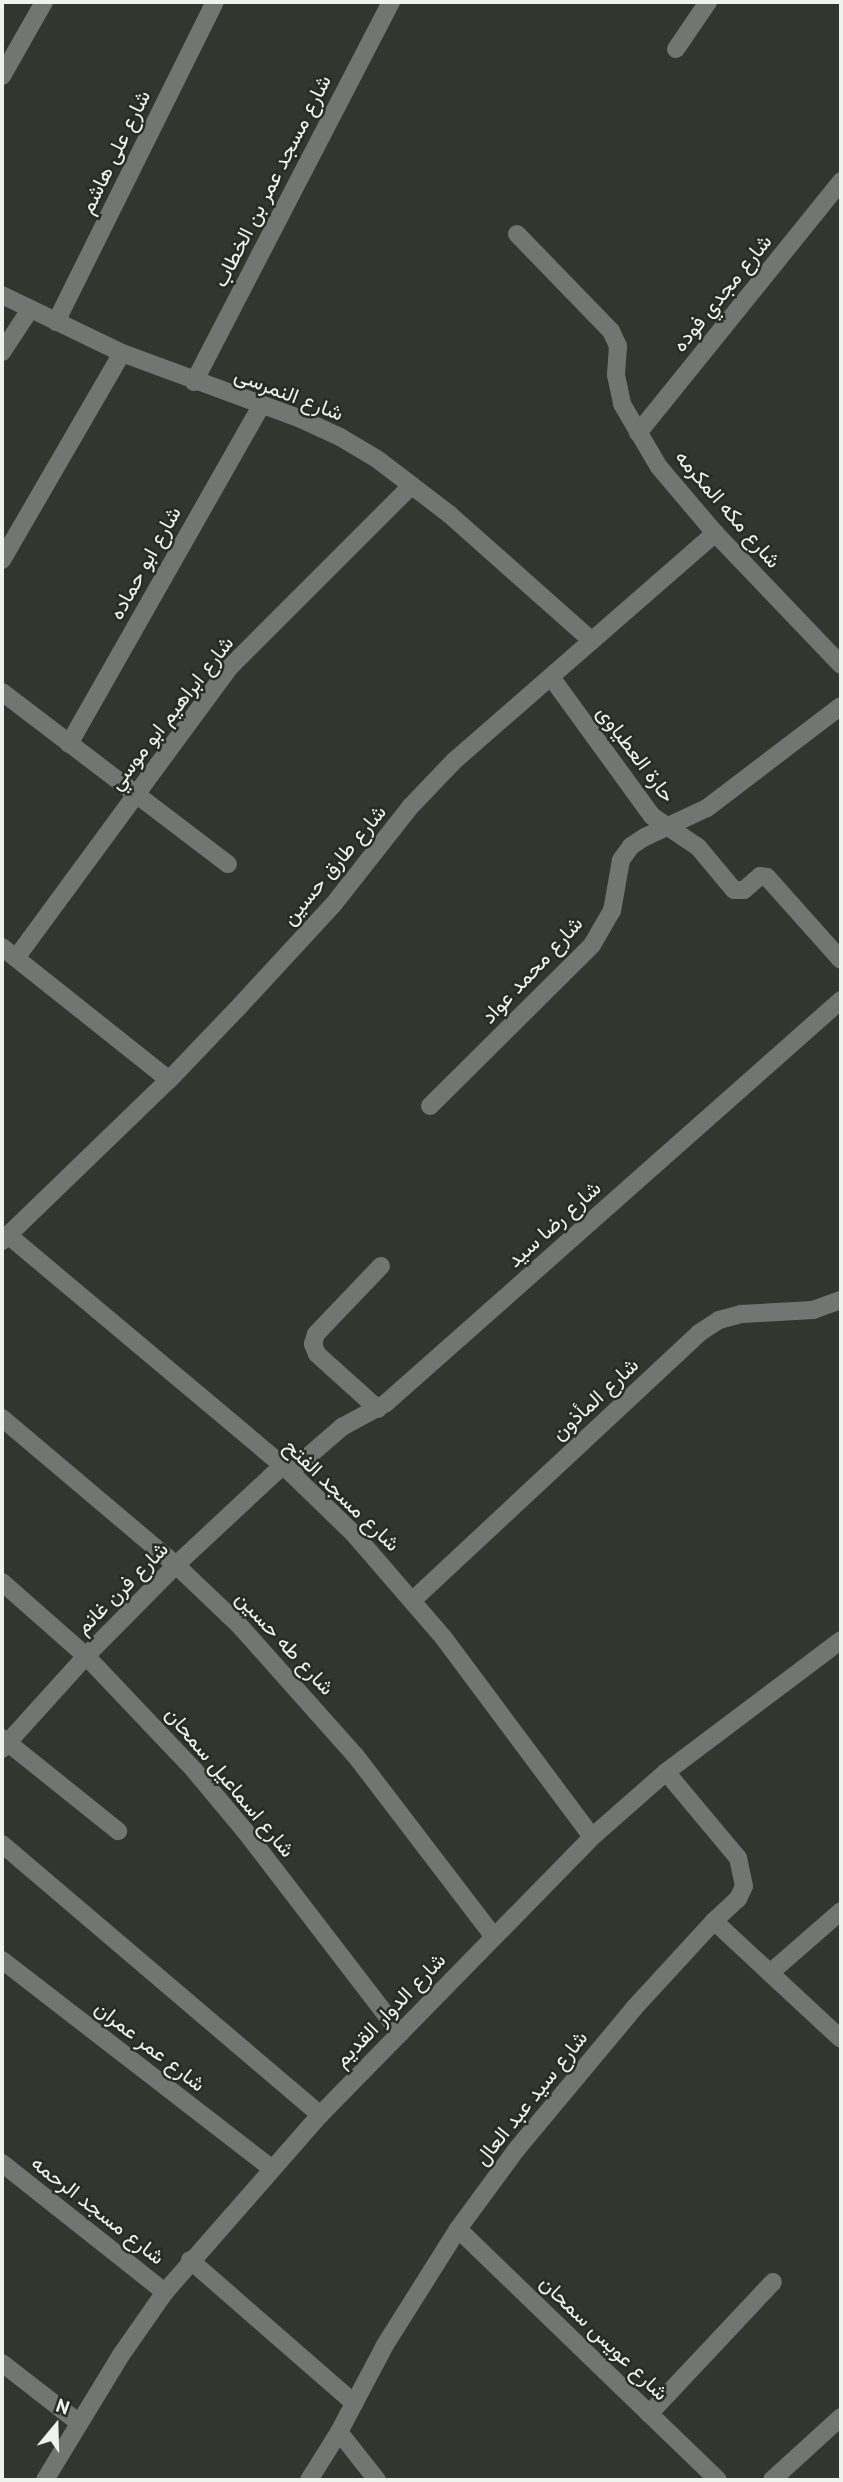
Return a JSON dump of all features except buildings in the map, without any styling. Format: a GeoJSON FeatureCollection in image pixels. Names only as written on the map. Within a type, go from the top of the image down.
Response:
{"type":"FeatureCollection","features":[{"type":"Feature","properties":{"kind":"street"},"geometry":{"type":"LineString","coordinates":[[2,76],[44,2]]}},
{"type":"Feature","properties":{"kind":"street","name":"شارع على هاشم"},"geometry":{"type":"LineString","coordinates":[[56,323],[215,2]]}},
{"type":"Feature","properties":{"kind":"street","name":"شارع مسجد عمر بن الخطاب"},"geometry":{"type":"LineString","coordinates":[[194,382],[391,2]]}},
{"type":"Feature","properties":{"kind":"street"},"geometry":{"type":"LineString","coordinates":[[676,49],[708,2]]}},
{"type":"Feature","properties":{"kind":"street","name":"شارع مجدي فوده"},"geometry":{"type":"LineString","coordinates":[[638,433],[841,181]]}},
{"type":"Feature","properties":{"kind":"street","name":"شارع مكه المكرمه"},"geometry":{"type":"LineString","coordinates":[[517,234],[611,331],[618,346],[616,375],[622,404],[659,467],[715,533],[841,665]]}},
{"type":"Feature","properties":{"kind":"street","name":"شارع النمرسى"},"geometry":{"type":"LineString","coordinates":[[2,295],[29,311],[122,353],[194,382],[301,419],[340,437],[412,485],[519,573],[592,641]]}},
{"type":"Feature","properties":{"kind":"street"},"geometry":{"type":"LineString","coordinates":[[2,352],[29,311]]}},
{"type":"Feature","properties":{"kind":"street"},"geometry":{"type":"LineString","coordinates":[[2,560],[122,353]]}},
{"type":"Feature","properties":{"kind":"street","name":"شارع ابو حماده"},"geometry":{"type":"LineString","coordinates":[[69,744],[261,406]]}},
{"type":"Feature","properties":{"kind":"street","name":"شارع ابراهيم ابو موسي"},"geometry":{"type":"LineString","coordinates":[[9,953],[136,794],[230,667],[412,485]]}},
{"type":"Feature","properties":{"kind":"street","name":"شارع طارق حسين"},"geometry":{"type":"LineString","coordinates":[[5,1238],[169,1080],[333,905],[411,806],[445,770],[715,533]]}},
{"type":"Feature","properties":{"kind":"street","name":"حارة العطياوى"},"geometry":{"type":"LineString","coordinates":[[551,677],[640,804],[666,827],[698,848],[734,890],[744,890],[760,876],[767,877],[841,960]]}},
{"type":"Feature","properties":{"kind":"street"},"geometry":{"type":"LineString","coordinates":[[2,692],[228,864]]}},
{"type":"Feature","properties":{"kind":"street","name":"شارع محمد عواد"},"geometry":{"type":"LineString","coordinates":[[430,1106],[592,945],[612,911],[621,860],[632,846],[707,808],[841,706]]}},
{"type":"Feature","properties":{"kind":"street"},"geometry":{"type":"LineString","coordinates":[[9,953],[169,1080]]}},
{"type":"Feature","properties":{"kind":"street","name":"شارع رضا سيد"},"geometry":{"type":"LineString","coordinates":[[286,1469],[342,1427],[378,1409],[841,1000]]}},
{"type":"Feature","properties":{"kind":"street","name":"شارع مسجد الفتح"},"geometry":{"type":"LineString","coordinates":[[5,1238],[286,1469],[354,1534],[413,1600],[592,1837]]}},
{"type":"Feature","properties":{"kind":"street"},"geometry":{"type":"LineString","coordinates":[[378,1409],[317,1354],[313,1344],[316,1334],[381,1266]]}},
{"type":"Feature","properties":{"kind":"street","name":"شارع المأذون"},"geometry":{"type":"LineString","coordinates":[[413,1600],[699,1333],[719,1320],[742,1314],[813,1310],[840,1303]]}},
{"type":"Feature","properties":{"kind":"street","name":"شارع طه حسين"},"geometry":{"type":"LineString","coordinates":[[2,1418],[176,1565],[239,1625],[299,1689],[355,1755],[494,1937]]}},
{"type":"Feature","properties":{"kind":"street","name":"شارع فرن غانم"},"geometry":{"type":"LineString","coordinates":[[4,1743],[176,1565],[286,1469]]}},
{"type":"Feature","properties":{"kind":"street","name":"شارع اسماعيل سمحان"},"geometry":{"type":"LineString","coordinates":[[2,1582],[86,1656],[141,1712],[228,1811],[400,2032]]}},
{"type":"Feature","properties":{"kind":"street","name":"شارع الدوار القديم"},"geometry":{"type":"LineString","coordinates":[[45,2480],[78,2422],[165,2292],[190,2260],[320,2115],[592,1837],[666,1772],[841,1640]]}},
{"type":"Feature","properties":{"kind":"street"},"geometry":{"type":"LineString","coordinates":[[4,1743],[118,1831]]}},
{"type":"Feature","properties":{"kind":"street","name":"شارع سيد عبد العال"},"geometry":{"type":"LineString","coordinates":[[309,2480],[339,2432],[385,2345],[458,2229],[516,2150],[592,2058],[714,1921],[738,1899],[744,1886],[743,1870],[738,1858],[666,1772]]}},
{"type":"Feature","properties":{"kind":"street"},"geometry":{"type":"LineString","coordinates":[[2,1844],[320,2115]]}},
{"type":"Feature","properties":{"kind":"street"},"geometry":{"type":"LineString","coordinates":[[770,1973],[841,1911]]}},
{"type":"Feature","properties":{"kind":"street"},"geometry":{"type":"LineString","coordinates":[[714,1921],[841,2039]]}},
{"type":"Feature","properties":{"kind":"street","name":"شارع عمر عمران"},"geometry":{"type":"LineString","coordinates":[[2,1960],[271,2168]]}},
{"type":"Feature","properties":{"kind":"street","name":"شارع مسجد الرحمه"},"geometry":{"type":"LineString","coordinates":[[2,2163],[165,2292]]}},
{"type":"Feature","properties":{"kind":"street","name":"شارع عويس سمحان"},"geometry":{"type":"LineString","coordinates":[[458,2229],[718,2480]]}},
{"type":"Feature","properties":{"kind":"street"},"geometry":{"type":"LineString","coordinates":[[190,2260],[354,2403]]}},
{"type":"Feature","properties":{"kind":"street"},"geometry":{"type":"LineString","coordinates":[[649,2414],[773,2282]]}},
{"type":"Feature","properties":{"kind":"street"},"geometry":{"type":"LineString","coordinates":[[2,2363],[78,2422]]}},
{"type":"Feature","properties":{"kind":"street"},"geometry":{"type":"LineString","coordinates":[[772,2480],[841,2417]]}},
{"type":"Feature","properties":{"kind":"street"},"geometry":{"type":"LineString","coordinates":[[339,2432],[377,2480]]}}]}
